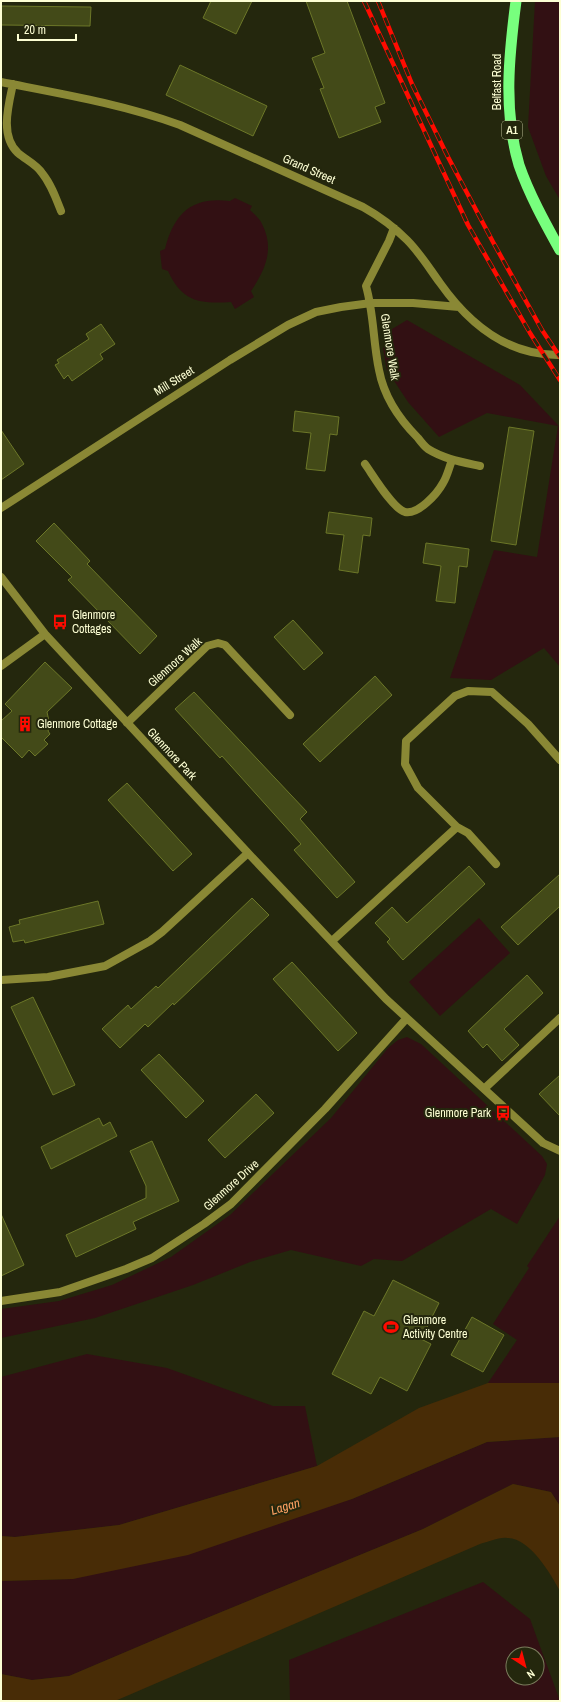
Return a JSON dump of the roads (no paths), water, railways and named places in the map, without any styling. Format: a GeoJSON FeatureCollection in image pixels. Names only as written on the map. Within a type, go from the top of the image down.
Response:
{"type":"FeatureCollection","features":[{"type":"Feature","properties":{"kind":"highway","name":"Belfast Road"},"geometry":{"type":"LineString","coordinates":[[516,1],[511,39],[508,87],[511,125],[519,164],[540,213],[560,250]]}},
{"type":"Feature","properties":{"kind":"street","name":"Grand Street"},"geometry":{"type":"LineString","coordinates":[[1,82],[109,103],[152,114],[180,124],[363,207],[394,228],[408,240],[459,308],[472,321],[486,331],[524,351],[560,355]]}},
{"type":"Feature","properties":{"kind":"street"},"geometry":{"type":"LineString","coordinates":[[13,84],[5,126],[10,144],[18,153],[32,162],[42,172],[52,189],[61,211]]}},
{"type":"Feature","properties":{"kind":"street"},"geometry":{"type":"LineString","coordinates":[[371,303],[366,286],[394,228]]}},
{"type":"Feature","properties":{"kind":"street","name":"Mill Street"},"geometry":{"type":"LineString","coordinates":[[1,508],[165,401],[288,325],[316,312],[371,303],[413,303],[459,308]]}},
{"type":"Feature","properties":{"kind":"street","name":"Glenmore Walk"},"geometry":{"type":"LineString","coordinates":[[371,303],[379,370],[385,393],[397,413],[408,428],[427,448],[452,460],[480,466]]}},
{"type":"Feature","properties":{"kind":"street"},"geometry":{"type":"LineString","coordinates":[[365,464],[395,505],[405,512],[416,512],[443,484],[452,460]]}},
{"type":"Feature","properties":{"kind":"street","name":"Glenmore Park"},"geometry":{"type":"LineString","coordinates":[[1,577],[45,634],[248,853],[406,1019],[485,1088],[543,1143],[560,1151]]}},
{"type":"Feature","properties":{"kind":"street"},"geometry":{"type":"LineString","coordinates":[[1,666],[45,634]]}},
{"type":"Feature","properties":{"kind":"street","name":"Glenmore Walk"},"geometry":{"type":"LineString","coordinates":[[127,723],[207,646],[218,643],[225,645],[290,715]]}},
{"type":"Feature","properties":{"kind":"street"},"geometry":{"type":"LineString","coordinates":[[496,864],[468,833],[457,827],[418,788],[405,764],[406,741],[455,696],[468,691],[492,692],[528,724],[560,760]]}},
{"type":"Feature","properties":{"kind":"street"},"geometry":{"type":"LineString","coordinates":[[332,941],[457,827]]}},
{"type":"Feature","properties":{"kind":"street"},"geometry":{"type":"LineString","coordinates":[[1,980],[48,977],[105,966],[150,941],[162,932],[248,853]]}},
{"type":"Feature","properties":{"kind":"street"},"geometry":{"type":"LineString","coordinates":[[485,1088],[560,1018]]}},
{"type":"Feature","properties":{"kind":"street","name":"Glenmore Drive"},"geometry":{"type":"LineString","coordinates":[[1,1301],[60,1292],[126,1269],[152,1258],[204,1224],[231,1204],[320,1115],[406,1019]]}},
{"type":"Feature","properties":{"kind":"water","name":"Lagan"},"geometry":{"type":"Polygon","coordinates":[[[488,1383],[560,1383],[560,1437],[487,1442],[352,1499],[188,1555],[73,1579],[1,1581],[1,1536],[15,1537],[119,1525],[317,1466],[419,1408],[488,1383]]]}},
{"type":"Feature","properties":{"kind":"water"},"geometry":{"type":"Polygon","coordinates":[[[513,1484],[551,1492],[560,1506],[560,1591],[545,1566],[531,1550],[524,1544],[515,1540],[501,1538],[480,1544],[115,1701],[1,1701],[1,1674],[32,1680],[69,1676],[423,1529],[513,1484]]]}},
{"type":"Feature","properties":{"kind":"railway"},"geometry":{"type":"LineString","coordinates":[[364,1],[468,225],[530,333],[560,380]]}},
{"type":"Feature","properties":{"kind":"railway"},"geometry":{"type":"LineString","coordinates":[[378,1],[412,84],[448,157],[542,330],[560,357]]}},
{"type":"Feature","properties":{"kind":"place","name":"Glenmore Cottages"},"geometry":{"type":"Point","coordinates":[60,622]}},
{"type":"Feature","properties":{"kind":"place","name":"Glenmore Cottage"},"geometry":{"type":"Point","coordinates":[25,724]}},
{"type":"Feature","properties":{"kind":"place","name":"Glenmore Park"},"geometry":{"type":"Point","coordinates":[503,1113]}},
{"type":"Feature","properties":{"kind":"place","name":"Glenmore Activity Centre"},"geometry":{"type":"Point","coordinates":[391,1327]}}]}
